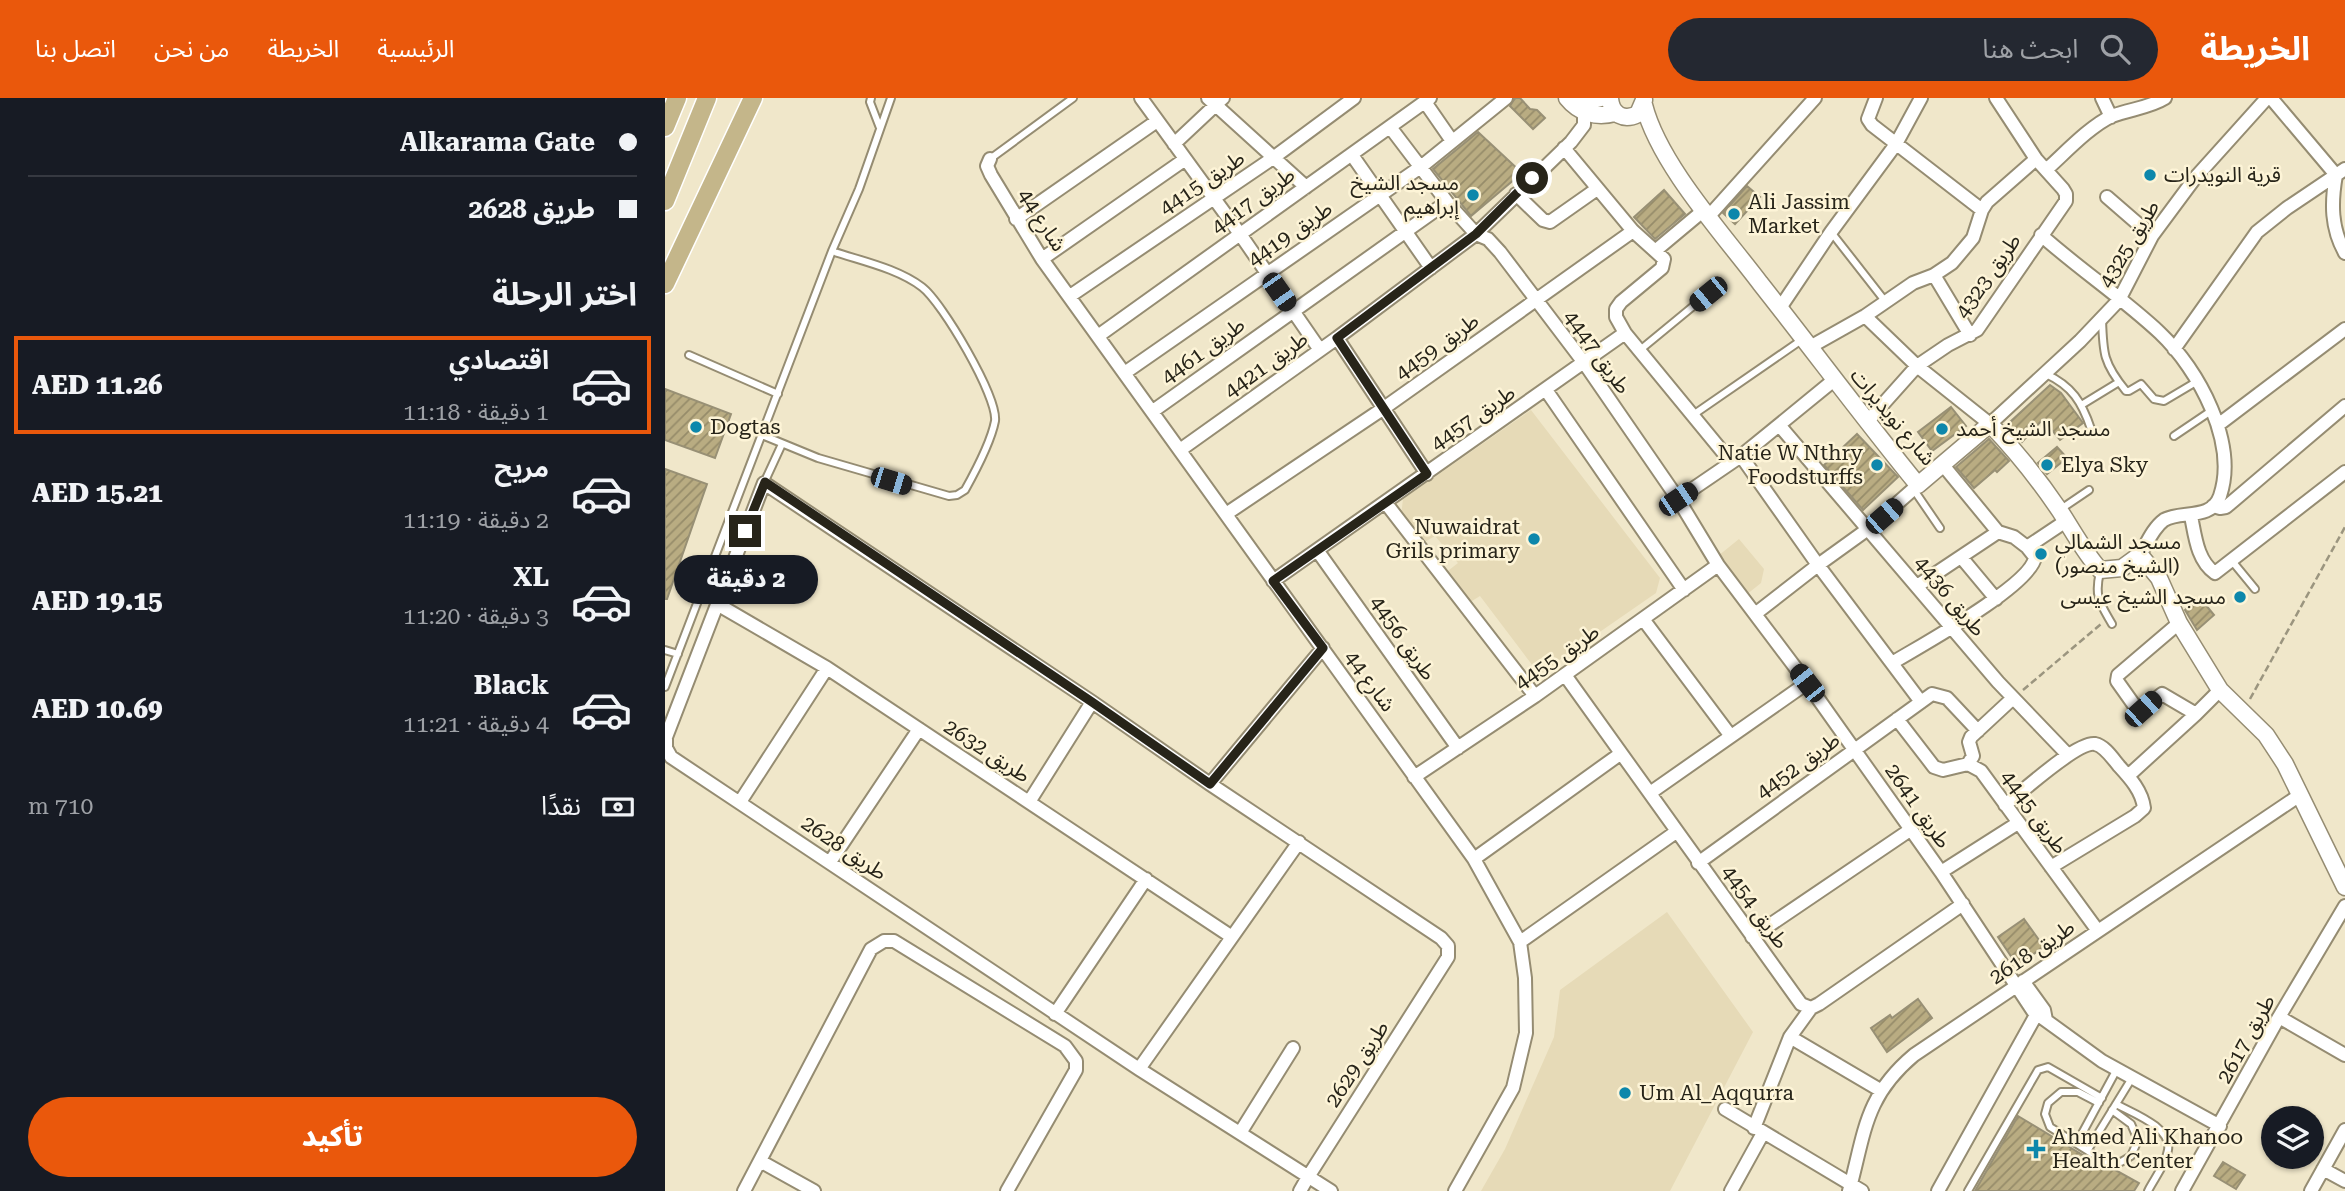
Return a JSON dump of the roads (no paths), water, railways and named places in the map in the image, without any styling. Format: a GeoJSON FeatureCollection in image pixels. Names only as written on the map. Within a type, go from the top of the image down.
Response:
{"type":"FeatureCollection","features":[{"type":"Feature","properties":{"kind":"main road"},"geometry":{"type":"LineString","coordinates":[[665,127],[677,98]]}},
{"type":"Feature","properties":{"kind":"main road"},"geometry":{"type":"LineString","coordinates":[[665,201],[707,98]]}},
{"type":"Feature","properties":{"kind":"main road"},"geometry":{"type":"LineString","coordinates":[[665,284],[753,98]]}},
{"type":"Feature","properties":{"kind":"street"},"geometry":{"type":"LineString","coordinates":[[1141,98],[1240,234],[1319,350]]}},
{"type":"Feature","properties":{"kind":"street"},"geometry":{"type":"LineString","coordinates":[[1406,98],[1423,103],[1452,141]]}},
{"type":"Feature","properties":{"kind":"street","name":"طريق 4419"},"geometry":{"type":"LineString","coordinates":[[1126,372],[1422,166],[1506,98]]}},
{"type":"Feature","properties":{"kind":"street"},"geometry":{"type":"LineString","coordinates":[[1569,98],[1589,101],[1601,98]]}},
{"type":"Feature","properties":{"kind":"street"},"geometry":{"type":"LineString","coordinates":[[1569,98],[1584,112],[1599,116],[1616,109],[1638,114],[1645,101]]}},
{"type":"Feature","properties":{"kind":"street"},"geometry":{"type":"LineString","coordinates":[[1655,251],[1706,213],[1815,98]]}},
{"type":"Feature","properties":{"kind":"street"},"geometry":{"type":"LineString","coordinates":[[1876,98],[1868,119],[1872,125],[1982,210]]}},
{"type":"Feature","properties":{"kind":"street"},"geometry":{"type":"LineString","coordinates":[[1780,308],[1831,232],[1896,144],[1921,98]]}},
{"type":"Feature","properties":{"kind":"street"},"geometry":{"type":"LineString","coordinates":[[1996,98],[2046,170],[2111,117],[2154,105],[2165,98]]}},
{"type":"Feature","properties":{"kind":"street"},"geometry":{"type":"LineString","coordinates":[[2102,98],[2111,117]]}},
{"type":"Feature","properties":{"kind":"street","name":"طريق 4325"},"geometry":{"type":"LineString","coordinates":[[1990,425],[2046,374],[2119,300],[2152,236],[2195,178],[2269,98],[2340,172]]}},
{"type":"Feature","properties":{"kind":"street"},"geometry":{"type":"LineString","coordinates":[[1174,144],[1215,100],[1306,187]]}},
{"type":"Feature","properties":{"kind":"street","name":"طريق 4415"},"geometry":{"type":"LineString","coordinates":[[1070,296],[1273,158],[1348,100]]}},
{"type":"Feature","properties":{"kind":"street","name":"شارع نويديرات"},"geometry":{"type":"LineString","coordinates":[[1645,101],[1659,145]]}},
{"type":"Feature","properties":{"kind":"street","name":"طريق 4417"},"geometry":{"type":"LineString","coordinates":[[1098,337],[1423,103]]}},
{"type":"Feature","properties":{"kind":"street","name":"شارع نويديرات"},"geometry":{"type":"LineString","coordinates":[[1616,109],[1659,145],[1706,213],[1916,487],[1990,425]]}},
{"type":"Feature","properties":{"kind":"street","name":"طريق 4421"},"geometry":{"type":"LineString","coordinates":[[1180,450],[1476,234],[1564,148],[1584,125],[1584,112]]}},
{"type":"Feature","properties":{"kind":"street"},"geometry":{"type":"LineString","coordinates":[[1017,219],[1157,121]]}},
{"type":"Feature","properties":{"kind":"street","name":"طريق 4447"},"geometry":{"type":"LineString","coordinates":[[1390,127],[1447,202],[1476,234],[1488,239],[1500,252],[1584,364],[1755,614]]}},
{"type":"Feature","properties":{"kind":"street"},"geometry":{"type":"LineString","coordinates":[[1564,148],[1633,231],[1664,259],[1662,268],[1616,309],[1616,317],[1625,333],[1693,415],[1736,459],[1921,702],[1932,694],[1943,695],[1978,731]]}},
{"type":"Feature","properties":{"kind":"street"},"geometry":{"type":"LineString","coordinates":[[1352,155],[1431,268]]}},
{"type":"Feature","properties":{"kind":"street","name":"شارع 44"},"geometry":{"type":"LineString","coordinates":[[990,159],[987,166],[991,175],[1042,259],[1126,372],[1474,859],[1520,942],[1525,978],[1526,1033],[1513,1088],[1455,1191]]}},
{"type":"Feature","properties":{"kind":"street"},"geometry":{"type":"LineString","coordinates":[[1806,343],[1865,316],[1913,283],[1934,275],[1952,263],[1967,247],[1978,229],[1982,210],[1987,202],[2036,159]]}},
{"type":"Feature","properties":{"kind":"street"},"geometry":{"type":"LineString","coordinates":[[1042,259],[1184,160]]}},
{"type":"Feature","properties":{"kind":"street","name":"طريق 4323"},"geometry":{"type":"LineString","coordinates":[[1867,422],[1917,366],[1948,345],[1970,335],[1982,324],[2066,201],[2063,189],[2046,170]]}},
{"type":"Feature","properties":{"kind":"street"},"geometry":{"type":"LineString","coordinates":[[2340,172],[2333,193],[2333,225],[2345,253]]}},
{"type":"Feature","properties":{"kind":"street"},"geometry":{"type":"LineString","coordinates":[[2173,349],[2257,232],[2340,172]]}},
{"type":"Feature","properties":{"kind":"street"},"geometry":{"type":"LineString","coordinates":[[1515,194],[1543,220],[1550,222],[1597,189]]}},
{"type":"Feature","properties":{"kind":"street"},"geometry":{"type":"LineString","coordinates":[[2107,197],[2152,236]]}},
{"type":"Feature","properties":{"kind":"street","name":"طريق 4461"},"geometry":{"type":"LineString","coordinates":[[1153,411],[1447,202]]}},
{"type":"Feature","properties":{"kind":"street","name":"طريق 4459"},"geometry":{"type":"LineString","coordinates":[[1226,514],[1384,408],[1633,231]]}},
{"type":"Feature","properties":{"kind":"street"},"geometry":{"type":"LineString","coordinates":[[1865,316],[1917,366],[1990,425],[2017,452],[2100,570],[2122,568],[2140,555],[2157,526],[2176,514],[2191,516],[2210,508],[2219,498],[2225,470],[2225,452],[2213,410],[2162,334],[2041,235]]}},
{"type":"Feature","properties":{"kind":"street"},"geometry":{"type":"LineString","coordinates":[[1934,275],[1970,335]]}},
{"type":"Feature","properties":{"kind":"street"},"geometry":{"type":"LineString","coordinates":[[2218,425],[2345,328]]}},
{"type":"Feature","properties":{"kind":"street","name":"طريق 4457"},"geometry":{"type":"LineString","coordinates":[[1273,581],[1625,333]]}},
{"type":"Feature","properties":{"kind":"street"},"geometry":{"type":"LineString","coordinates":[[1337,338],[1427,474]]}},
{"type":"Feature","properties":{"kind":"street"},"geometry":{"type":"LineString","coordinates":[[1678,499],[1736,459],[1834,380]]}},
{"type":"Feature","properties":{"kind":"street"},"geometry":{"type":"LineString","coordinates":[[1546,390],[1684,590]]}},
{"type":"Feature","properties":{"kind":"street"},"geometry":{"type":"LineString","coordinates":[[2210,508],[2225,507],[2345,406]]}},
{"type":"Feature","properties":{"kind":"street","name":"طريق 4436"},"geometry":{"type":"LineString","coordinates":[[1779,425],[2013,698],[2068,755]]}},
{"type":"Feature","properties":{"kind":"street"},"geometry":{"type":"LineString","coordinates":[[1892,663],[1996,599],[2034,564],[2035,557],[2027,547],[2014,537],[1998,532],[1943,465]]}},
{"type":"Feature","properties":{"kind":"street"},"geometry":{"type":"LineString","coordinates":[[2191,516],[2198,549],[2208,568],[2215,573],[2345,472]]}},
{"type":"Feature","properties":{"kind":"street"},"geometry":{"type":"LineString","coordinates":[[765,482],[1299,842],[1139,1069]]}},
{"type":"Feature","properties":{"kind":"street","name":"طريق 2628"},"geometry":{"type":"LineString","coordinates":[[765,482],[665,743],[669,753],[675,760],[1055,1014],[1331,1191]]}},
{"type":"Feature","properties":{"kind":"street"},"geometry":{"type":"LineString","coordinates":[[1755,614],[1868,529],[1916,487]]}},
{"type":"Feature","properties":{"kind":"street"},"geometry":{"type":"LineString","coordinates":[[1385,502],[1535,696]]}},
{"type":"Feature","properties":{"kind":"street"},"geometry":{"type":"LineString","coordinates":[[2027,547],[2063,516]]}},
{"type":"Feature","properties":{"kind":"street"},"geometry":{"type":"LineString","coordinates":[[1917,586],[1998,532]]}},
{"type":"Feature","properties":{"kind":"street","name":"طريق 4456"},"geometry":{"type":"LineString","coordinates":[[1317,550],[1458,748]]}},
{"type":"Feature","properties":{"kind":"street"},"geometry":{"type":"LineString","coordinates":[[2140,555],[2159,578],[2179,623],[2220,690],[2266,735],[2285,764],[2345,887]]}},
{"type":"Feature","properties":{"kind":"street"},"geometry":{"type":"LineString","coordinates":[[1961,557],[1996,599]]}},
{"type":"Feature","properties":{"kind":"street","name":"طريق 4455"},"geometry":{"type":"LineString","coordinates":[[1414,777],[1535,696],[1719,565]]}},
{"type":"Feature","properties":{"kind":"street","name":"طريق 2632"},"geometry":{"type":"LineString","coordinates":[[717,604],[827,668],[1232,937]]}},
{"type":"Feature","properties":{"kind":"street","name":"طريق 2641"},"geometry":{"type":"LineString","coordinates":[[1755,614],[1807,683],[2019,984],[2044,1010],[2041,1018],[2117,1069],[2220,1126]]}},
{"type":"Feature","properties":{"kind":"street"},"geometry":{"type":"LineString","coordinates":[[1643,620],[1730,735]]}},
{"type":"Feature","properties":{"kind":"street"},"geometry":{"type":"LineString","coordinates":[[2179,623],[2118,675],[2117,681],[2139,712],[2162,694],[2196,715]]}},
{"type":"Feature","properties":{"kind":"street"},"geometry":{"type":"LineString","coordinates":[[1210,784],[1323,648]]}},
{"type":"Feature","properties":{"kind":"street"},"geometry":{"type":"LineString","coordinates":[[740,802],[827,668]]}},
{"type":"Feature","properties":{"kind":"street","name":"طريق 4454"},"geometry":{"type":"LineString","coordinates":[[1565,675],[1675,832],[1801,1004],[1811,1008]]}},
{"type":"Feature","properties":{"kind":"street"},"geometry":{"type":"LineString","coordinates":[[1650,793],[1807,683]]}},
{"type":"Feature","properties":{"kind":"street"},"geometry":{"type":"LineString","coordinates":[[2128,776],[2220,690]]}},
{"type":"Feature","properties":{"kind":"street"},"geometry":{"type":"LineString","coordinates":[[1968,764],[1973,753],[1970,740],[2013,698]]}},
{"type":"Feature","properties":{"kind":"street"},"geometry":{"type":"LineString","coordinates":[[1029,802],[1092,702]]}},
{"type":"Feature","properties":{"kind":"street","name":"طريق 4452"},"geometry":{"type":"LineString","coordinates":[[1698,863],[1921,702]]}},
{"type":"Feature","properties":{"kind":"street","name":"طريق 4445"},"geometry":{"type":"LineString","coordinates":[[1897,719],[1934,767],[1943,770],[1968,764],[1980,771],[2098,931]]}},
{"type":"Feature","properties":{"kind":"street"},"geometry":{"type":"LineString","coordinates":[[830,862],[919,729]]}},
{"type":"Feature","properties":{"kind":"street"},"geometry":{"type":"LineString","coordinates":[[2005,806],[2068,755],[2094,744],[2104,749],[2128,776],[2143,798],[2144,807],[2135,816],[2051,867]]}},
{"type":"Feature","properties":{"kind":"street"},"geometry":{"type":"LineString","coordinates":[[1474,859],[1620,754]]}},
{"type":"Feature","properties":{"kind":"street","name":"طريق 2618"},"geometry":{"type":"LineString","coordinates":[[1853,1189],[1869,1112],[1880,1090],[1895,1071],[1914,1055],[2300,795]]}},
{"type":"Feature","properties":{"kind":"street"},"geometry":{"type":"LineString","coordinates":[[1941,872],[2018,823]]}},
{"type":"Feature","properties":{"kind":"street"},"geometry":{"type":"LineString","coordinates":[[1752,937],[1910,830]]}},
{"type":"Feature","properties":{"kind":"street"},"geometry":{"type":"LineString","coordinates":[[1520,942],[1675,832]]}},
{"type":"Feature","properties":{"kind":"street","name":"طريق 2629"},"geometry":{"type":"LineString","coordinates":[[1299,842],[1441,938],[1448,946],[1448,957],[1300,1191]]}},
{"type":"Feature","properties":{"kind":"street"},"geometry":{"type":"LineString","coordinates":[[1055,1014],[1146,879]]}},
{"type":"Feature","properties":{"kind":"street"},"geometry":{"type":"LineString","coordinates":[[1731,1191],[1758,1130],[1790,1037],[1811,1008],[1963,904]]}},
{"type":"Feature","properties":{"kind":"street","name":"طريق 2617"},"geometry":{"type":"LineString","coordinates":[[2182,1191],[2279,1017],[2345,906]]}},
{"type":"Feature","properties":{"kind":"street"},"geometry":{"type":"LineString","coordinates":[[744,1191],[871,949],[884,941],[894,941],[1065,1046],[1076,1061],[1076,1070],[1007,1191]]}},
{"type":"Feature","properties":{"kind":"street"},"geometry":{"type":"LineString","coordinates":[[2279,1017],[2345,1055]]}},
{"type":"Feature","properties":{"kind":"street"},"geometry":{"type":"LineString","coordinates":[[1938,1191],[2041,1018]]}},
{"type":"Feature","properties":{"kind":"street"},"geometry":{"type":"LineString","coordinates":[[1790,1037],[1880,1090]]}},
{"type":"Feature","properties":{"kind":"street"},"geometry":{"type":"LineString","coordinates":[[1240,1133],[1293,1048]]}},
{"type":"Feature","properties":{"kind":"street"},"geometry":{"type":"LineString","coordinates":[[1725,1109],[1853,1189]]}},
{"type":"Feature","properties":{"kind":"street"},"geometry":{"type":"LineString","coordinates":[[2324,1167],[2345,1130]]}},
{"type":"Feature","properties":{"kind":"street"},"geometry":{"type":"LineString","coordinates":[[760,1161],[814,1191]]}},
{"type":"Feature","properties":{"kind":"street"},"geometry":{"type":"LineString","coordinates":[[2311,1191],[2323,1169],[2345,1181]]}},
{"type":"Feature","properties":{"kind":"lane"},"geometry":{"type":"LineString","coordinates":[[871,98],[870,102],[880,128]]}},
{"type":"Feature","properties":{"kind":"lane"},"geometry":{"type":"LineString","coordinates":[[665,687],[832,251],[859,189],[891,98]]}},
{"type":"Feature","properties":{"kind":"lane"},"geometry":{"type":"LineString","coordinates":[[990,159],[1073,98]]}},
{"type":"Feature","properties":{"kind":"lane"},"geometry":{"type":"LineString","coordinates":[[1831,232],[1885,301]]}},
{"type":"Feature","properties":{"kind":"lane"},"geometry":{"type":"LineString","coordinates":[[762,435],[818,458],[949,496],[965,490],[995,421],[995,408],[984,384],[944,312],[931,295],[921,286],[895,273],[832,251]]}},
{"type":"Feature","properties":{"kind":"lane"},"geometry":{"type":"LineString","coordinates":[[1639,351],[1708,294]]}},
{"type":"Feature","properties":{"kind":"lane"},"geometry":{"type":"LineString","coordinates":[[2102,318],[2106,363],[2128,392],[2143,384],[2159,401],[2164,401],[2196,382]]}},
{"type":"Feature","properties":{"kind":"lane"},"geometry":{"type":"LineString","coordinates":[[1693,415],[1806,343]]}},
{"type":"Feature","properties":{"kind":"lane"},"geometry":{"type":"LineString","coordinates":[[689,355],[778,394]]}},
{"type":"Feature","properties":{"kind":"lane"},"geometry":{"type":"LineString","coordinates":[[2046,374],[2067,386],[2083,404],[2091,429]]}},
{"type":"Feature","properties":{"kind":"lane"},"geometry":{"type":"LineString","coordinates":[[2083,404],[2119,382]]}},
{"type":"Feature","properties":{"kind":"lane"},"geometry":{"type":"LineString","coordinates":[[2174,436],[2213,410]]}},
{"type":"Feature","properties":{"kind":"lane"},"geometry":{"type":"LineString","coordinates":[[765,482],[782,444]]}},
{"type":"Feature","properties":{"kind":"lane"},"geometry":{"type":"LineString","coordinates":[[1916,487],[1940,528]]}},
{"type":"Feature","properties":{"kind":"lane"},"geometry":{"type":"LineString","coordinates":[[2063,516],[2089,490]]}},
{"type":"Feature","properties":{"kind":"lane"},"geometry":{"type":"LineString","coordinates":[[2232,561],[2255,589]]}},
{"type":"Feature","properties":{"kind":"lane"},"geometry":{"type":"LineString","coordinates":[[2100,570],[2097,599],[2111,621]]}},
{"type":"Feature","properties":{"kind":"lane"},"geometry":{"type":"LineString","coordinates":[[665,650],[678,654]]}},
{"type":"Feature","properties":{"kind":"lane"},"geometry":{"type":"LineString","coordinates":[[1968,1191],[2038,1070],[2048,1067],[2101,1101]]}},
{"type":"Feature","properties":{"kind":"lane"},"geometry":{"type":"LineString","coordinates":[[2078,1142],[2117,1069]]}},
{"type":"Feature","properties":{"kind":"lane"},"geometry":{"type":"LineString","coordinates":[[2089,1148],[2132,1077]]}},
{"type":"Feature","properties":{"kind":"lane"},"geometry":{"type":"LineString","coordinates":[[2101,1101],[2072,1091],[2056,1094],[2048,1103],[2046,1120],[2050,1127],[2104,1161],[2122,1162],[2135,1151],[2137,1134],[2114,1107]]}},
{"type":"Feature","properties":{"kind":"lane"},"geometry":{"type":"LineString","coordinates":[[2114,1107],[2163,1132],[2168,1140],[2166,1158],[2148,1191]]}},
{"type":"Feature","properties":{"kind":"place","name":"قرية النويدرات"},"geometry":{"type":"Point","coordinates":[2150,175]}},
{"type":"Feature","properties":{"kind":"place","name":"مسجد الشيخ إبراهيم"},"geometry":{"type":"Point","coordinates":[1473,195]}},
{"type":"Feature","properties":{"kind":"place","name":"Ali Jassim Market"},"geometry":{"type":"Point","coordinates":[1734,214]}},
{"type":"Feature","properties":{"kind":"place","name":"Dogtas"},"geometry":{"type":"Point","coordinates":[696,427]}},
{"type":"Feature","properties":{"kind":"place","name":"مسجد الشيخ أحمد"},"geometry":{"type":"Point","coordinates":[1942,429]}},
{"type":"Feature","properties":{"kind":"place","name":"Natie W Nthry Foodsturffs"},"geometry":{"type":"Point","coordinates":[1877,465]}},
{"type":"Feature","properties":{"kind":"place","name":"Elya Sky"},"geometry":{"type":"Point","coordinates":[2047,465]}},
{"type":"Feature","properties":{"kind":"place","name":"Nuwaidrat Grils primary"},"geometry":{"type":"Point","coordinates":[1534,539]}},
{"type":"Feature","properties":{"kind":"place","name":"مسجد الشمالي (الشيخ منصور)"},"geometry":{"type":"Point","coordinates":[2041,554]}},
{"type":"Feature","properties":{"kind":"place","name":"مسجد الشيخ عيسى"},"geometry":{"type":"Point","coordinates":[2240,597]}},
{"type":"Feature","properties":{"kind":"place","name":"Um Al_Aqqurra"},"geometry":{"type":"Point","coordinates":[1625,1093]}},
{"type":"Feature","properties":{"kind":"place","name":"Ahmed Ali Khanoo Health Center"},"geometry":{"type":"Point","coordinates":[2036,1149]}}]}
